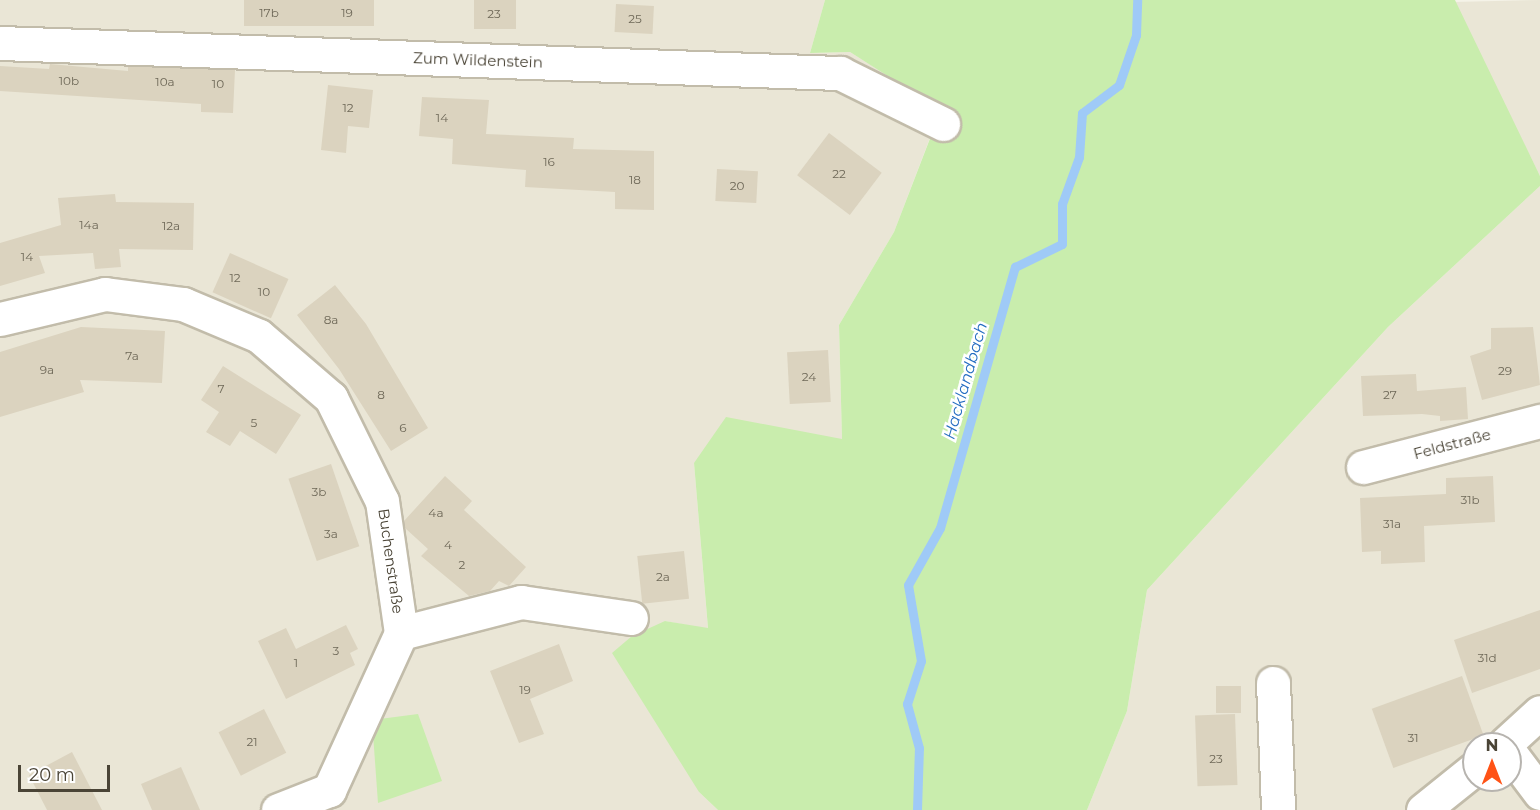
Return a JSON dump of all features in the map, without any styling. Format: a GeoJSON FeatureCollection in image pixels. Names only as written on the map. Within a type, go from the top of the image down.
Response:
{"type":"FeatureCollection","features":[{"type":"Feature","properties":{"kind":"street","name":"Zum Wildenstein"},"geometry":{"type":"LineString","coordinates":[[0,43],[840,73],[944,124]]}},
{"type":"Feature","properties":{"kind":"street","name":"Buchenstraße"},"geometry":{"type":"LineString","coordinates":[[0,319],[105,294],[183,304],[259,336],[331,398],[382,501],[401,633],[335,800]]}},
{"type":"Feature","properties":{"kind":"street","name":"Feldstraße"},"geometry":{"type":"LineString","coordinates":[[1363,467],[1540,421]]}},
{"type":"Feature","properties":{"kind":"street","name":"Buchenstraße"},"geometry":{"type":"LineString","coordinates":[[401,633],[521,602],[631,618]]}},
{"type":"Feature","properties":{"kind":"street"},"geometry":{"type":"LineString","coordinates":[[1273,683],[1278,810]]}},
{"type":"Feature","properties":{"kind":"street"},"geometry":{"type":"LineString","coordinates":[[1518,732],[1540,712]]}},
{"type":"Feature","properties":{"kind":"street"},"geometry":{"type":"LineString","coordinates":[[1522,769],[1540,793]]}},
{"type":"Feature","properties":{"kind":"street"},"geometry":{"type":"LineString","coordinates":[[1423,810],[1462,779]]}},
{"type":"Feature","properties":{"kind":"street"},"geometry":{"type":"LineString","coordinates":[[278,810],[335,800]]}},
{"type":"Feature","properties":{"kind":"shaded area"},"geometry":{"type":"Polygon","coordinates":[[[0,0],[825,0],[810,53],[850,52],[941,109],[894,232],[839,325],[842,439],[694,463],[708,629],[665,621],[699,792],[718,810],[0,810],[0,0]]]}},
{"type":"Feature","properties":{"kind":"shaded area"},"geometry":{"type":"Polygon","coordinates":[[[1540,0],[1540,176],[1453,2],[1540,0]]]}},
{"type":"Feature","properties":{"kind":"shaded area"},"geometry":{"type":"Polygon","coordinates":[[[1540,186],[1540,810],[1087,810],[1127,711],[1147,590],[1388,327],[1540,186]]]}},
{"type":"Feature","properties":{"kind":"green space"},"geometry":{"type":"Polygon","coordinates":[[[825,0],[1455,0],[1540,176],[1540,186],[1388,327],[1147,590],[1127,711],[1087,810],[718,810],[699,792],[612,653],[632,636],[665,621],[708,628],[694,463],[726,417],[842,439],[839,325],[894,232],[941,110],[850,52],[810,53],[825,0]]]}},
{"type":"Feature","properties":{"kind":"green space"},"geometry":{"type":"Polygon","coordinates":[[[418,714],[442,781],[378,803],[372,720],[418,714]]]}},
{"type":"Feature","properties":{"kind":"building"},"geometry":{"type":"Polygon","coordinates":[[[244,0],[374,0],[374,26],[244,26],[244,0]]]}},
{"type":"Feature","properties":{"kind":"building"},"geometry":{"type":"Polygon","coordinates":[[[474,0],[516,0],[516,29],[474,29],[474,0]]]}},
{"type":"Feature","properties":{"kind":"building"},"geometry":{"type":"Polygon","coordinates":[[[616,4],[654,6],[652,34],[615,32],[616,4]]]}},
{"type":"Feature","properties":{"kind":"building"},"geometry":{"type":"Polygon","coordinates":[[[50,64],[128,71],[128,66],[235,70],[233,113],[201,112],[201,104],[0,91],[0,66],[49,69],[50,64]]]}},
{"type":"Feature","properties":{"kind":"building"},"geometry":{"type":"Polygon","coordinates":[[[328,85],[373,90],[369,128],[348,126],[346,153],[321,150],[328,85]]]}},
{"type":"Feature","properties":{"kind":"building"},"geometry":{"type":"Polygon","coordinates":[[[422,97],[489,100],[486,134],[574,138],[573,149],[654,151],[654,210],[615,209],[615,192],[525,187],[526,170],[452,164],[453,139],[419,136],[422,97]]]}},
{"type":"Feature","properties":{"kind":"building"},"geometry":{"type":"Polygon","coordinates":[[[829,133],[882,173],[850,215],[797,175],[829,133]]]}},
{"type":"Feature","properties":{"kind":"building"},"geometry":{"type":"Polygon","coordinates":[[[717,169],[758,171],[756,203],[715,201],[717,169]]]}},
{"type":"Feature","properties":{"kind":"building"},"geometry":{"type":"Polygon","coordinates":[[[115,194],[116,202],[194,203],[193,250],[119,249],[121,267],[95,269],[93,253],[39,256],[45,273],[0,286],[0,243],[61,225],[58,198],[115,194]]]}},
{"type":"Feature","properties":{"kind":"building"},"geometry":{"type":"Polygon","coordinates":[[[230,253],[288,279],[271,318],[213,292],[230,253]]]}},
{"type":"Feature","properties":{"kind":"building"},"geometry":{"type":"Polygon","coordinates":[[[335,285],[366,324],[428,428],[391,451],[339,369],[297,315],[335,285]]]}},
{"type":"Feature","properties":{"kind":"building"},"geometry":{"type":"Polygon","coordinates":[[[81,327],[165,331],[162,383],[80,380],[84,392],[0,417],[0,352],[81,327]]]}},
{"type":"Feature","properties":{"kind":"building"},"geometry":{"type":"Polygon","coordinates":[[[1533,327],[1540,385],[1482,400],[1470,356],[1491,349],[1491,328],[1533,327]]]}},
{"type":"Feature","properties":{"kind":"building"},"geometry":{"type":"Polygon","coordinates":[[[828,350],[831,402],[790,404],[787,352],[828,350]]]}},
{"type":"Feature","properties":{"kind":"building"},"geometry":{"type":"Polygon","coordinates":[[[223,366],[301,415],[276,454],[240,431],[230,446],[206,432],[219,412],[201,400],[223,366]]]}},
{"type":"Feature","properties":{"kind":"building"},"geometry":{"type":"Polygon","coordinates":[[[1416,374],[1417,391],[1466,387],[1468,419],[1440,421],[1440,416],[1422,414],[1363,416],[1361,376],[1416,374]]]}},
{"type":"Feature","properties":{"kind":"building"},"geometry":{"type":"Polygon","coordinates":[[[331,464],[359,546],[317,561],[288,479],[331,464]]]}},
{"type":"Feature","properties":{"kind":"building"},"geometry":{"type":"Polygon","coordinates":[[[445,476],[472,501],[464,510],[526,567],[509,586],[499,581],[490,591],[469,596],[421,556],[428,549],[405,528],[404,521],[445,476]]]}},
{"type":"Feature","properties":{"kind":"building"},"geometry":{"type":"Polygon","coordinates":[[[1493,476],[1495,522],[1424,526],[1425,562],[1381,564],[1381,551],[1362,552],[1360,498],[1446,494],[1446,478],[1493,476]]]}},
{"type":"Feature","properties":{"kind":"building"},"geometry":{"type":"Polygon","coordinates":[[[684,551],[689,599],[642,604],[637,556],[684,551]]]}},
{"type":"Feature","properties":{"kind":"building"},"geometry":{"type":"Polygon","coordinates":[[[1540,610],[1540,669],[1472,693],[1454,640],[1540,610]]]}},
{"type":"Feature","properties":{"kind":"building"},"geometry":{"type":"Polygon","coordinates":[[[346,625],[358,649],[350,653],[355,665],[286,699],[258,641],[286,628],[296,649],[346,625]]]}},
{"type":"Feature","properties":{"kind":"building"},"geometry":{"type":"Polygon","coordinates":[[[559,644],[573,681],[530,699],[544,734],[519,743],[490,671],[559,644]]]}},
{"type":"Feature","properties":{"kind":"building"},"geometry":{"type":"Polygon","coordinates":[[[1462,676],[1482,732],[1462,732],[1462,743],[1393,768],[1372,709],[1462,676]]]}},
{"type":"Feature","properties":{"kind":"building"},"geometry":{"type":"Polygon","coordinates":[[[1216,686],[1241,686],[1241,713],[1216,713],[1216,686]]]}},
{"type":"Feature","properties":{"kind":"building"},"geometry":{"type":"Polygon","coordinates":[[[264,709],[286,753],[241,776],[219,732],[264,709]]]}},
{"type":"Feature","properties":{"kind":"building"},"geometry":{"type":"Polygon","coordinates":[[[1235,714],[1237,785],[1198,786],[1195,715],[1235,714]]]}},
{"type":"Feature","properties":{"kind":"building"},"geometry":{"type":"Polygon","coordinates":[[[72,752],[102,810],[47,810],[29,775],[72,752]]]}},
{"type":"Feature","properties":{"kind":"building"},"geometry":{"type":"Polygon","coordinates":[[[181,767],[200,810],[152,810],[141,784],[181,767]]]}},
{"type":"Feature","properties":{"kind":"waterway","name":"Hacklandbach"},"geometry":{"type":"LineString","coordinates":[[917,810],[919,748],[907,704],[921,661],[908,585],[940,528],[1015,267],[1062,244],[1062,204],[1079,157],[1082,113],[1119,85],[1136,35],[1137,0]]}}]}
